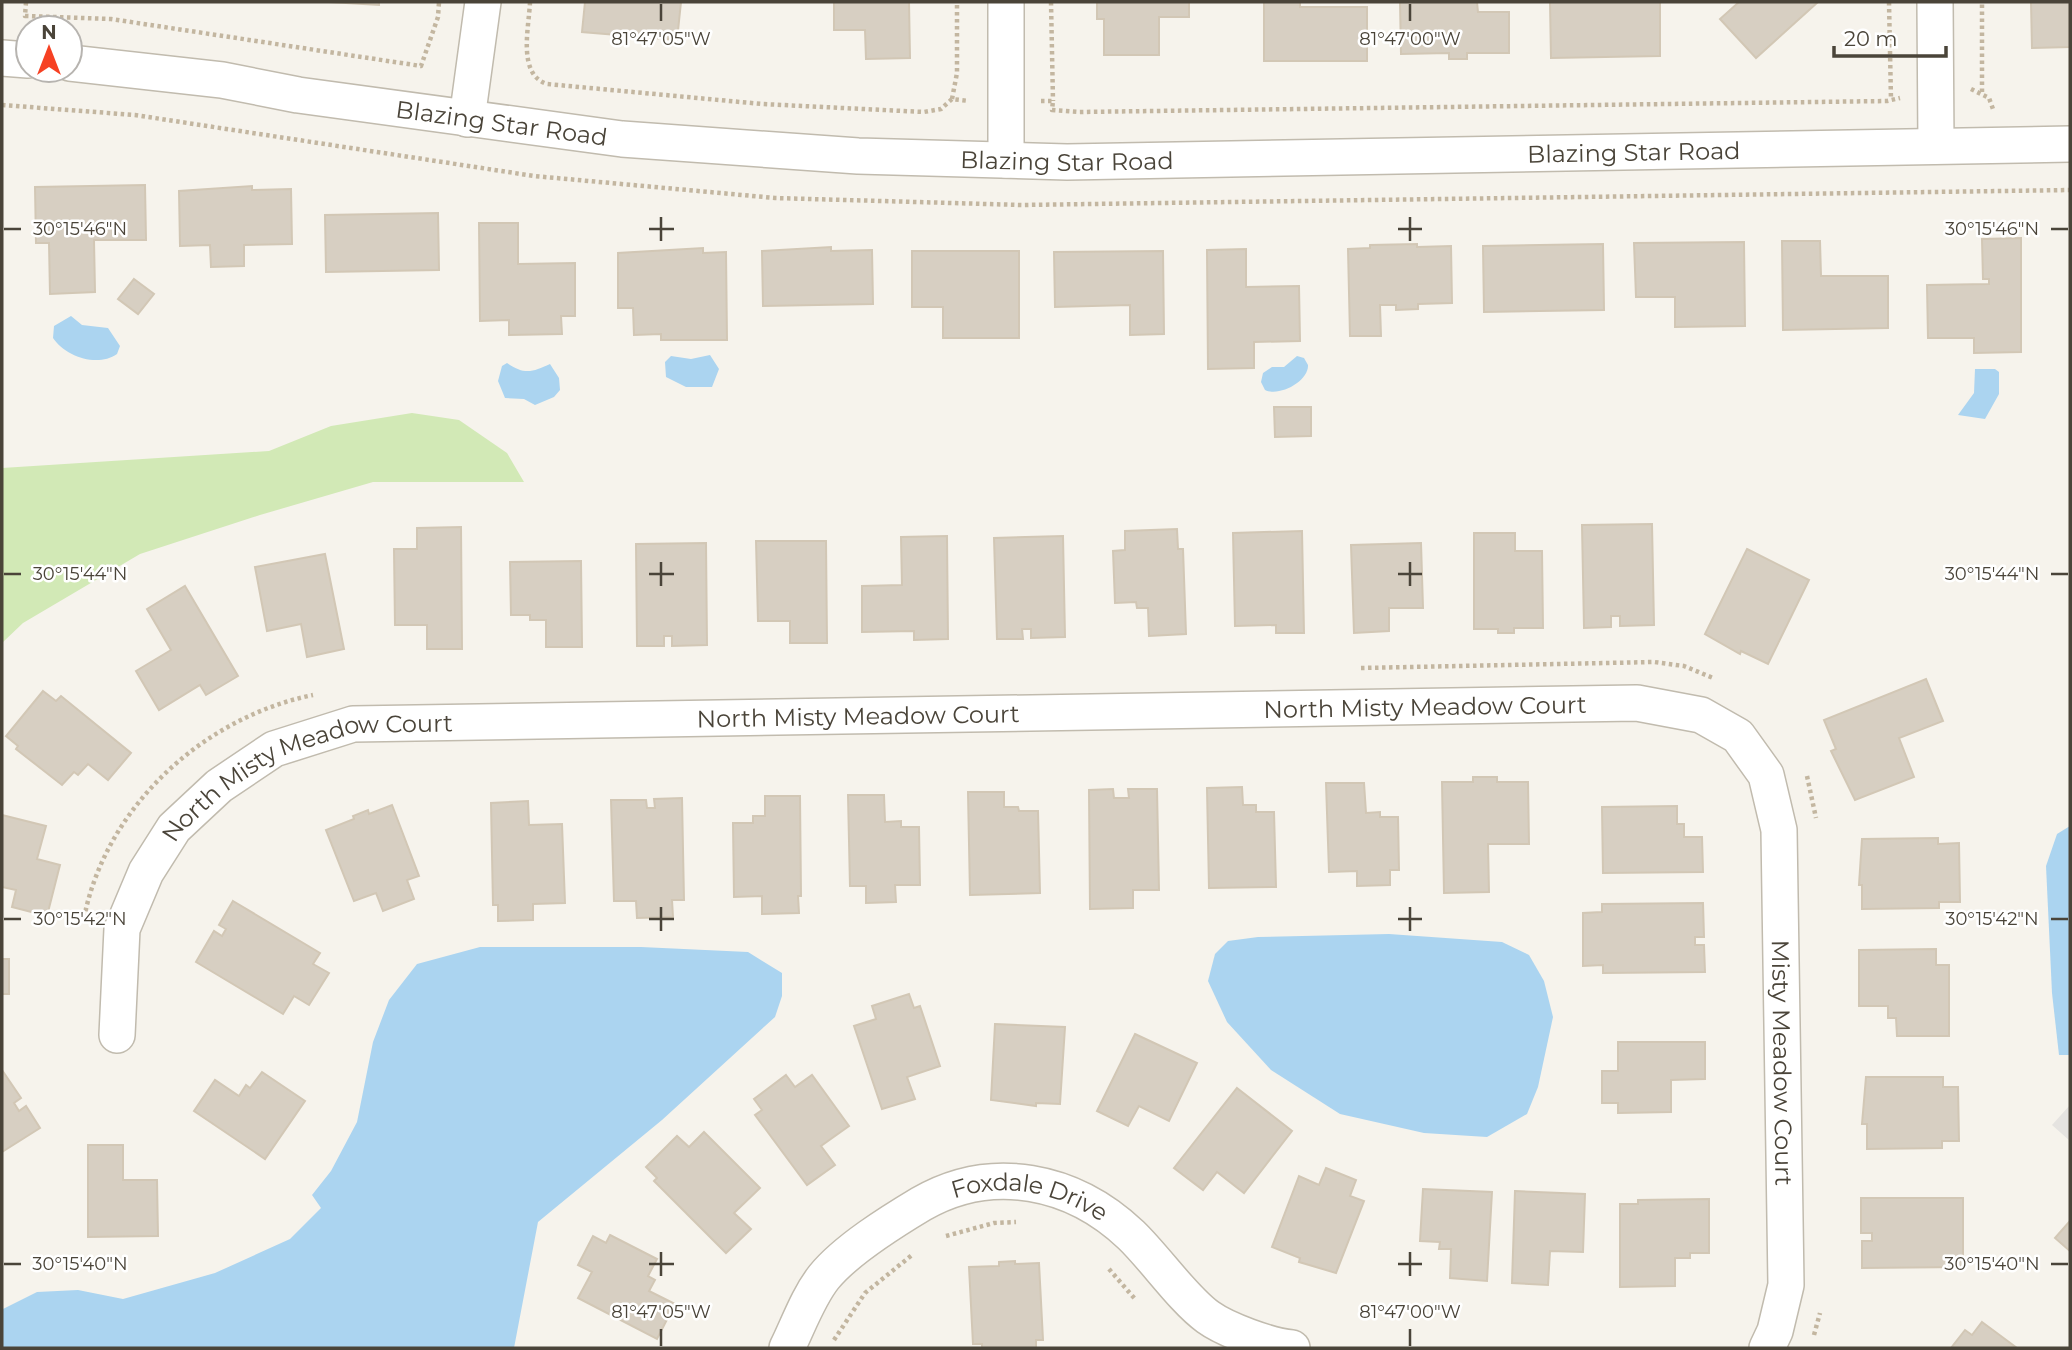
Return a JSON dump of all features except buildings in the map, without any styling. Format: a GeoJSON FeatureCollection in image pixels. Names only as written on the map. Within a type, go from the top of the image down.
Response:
{"type":"FeatureCollection","features":[{"type":"Feature","properties":{"kind":"street"},"geometry":{"type":"LineString","coordinates":[[467,119],[483,2]]}},
{"type":"Feature","properties":{"kind":"street"},"geometry":{"type":"LineString","coordinates":[[1006,2],[1006,160]]}},
{"type":"Feature","properties":{"kind":"street"},"geometry":{"type":"LineString","coordinates":[[1935,2],[1936,146]]}},
{"type":"Feature","properties":{"kind":"street","name":"Blazing Star Road"},"geometry":{"type":"LineString","coordinates":[[84,65],[222,80],[298,95],[622,139],[858,156],[1081,162],[2070,144]]}},
{"type":"Feature","properties":{"kind":"street","name":"North Misty Meadow Court"},"geometry":{"type":"LineString","coordinates":[[117,1035],[121,929],[146,872],[174,828],[219,786],[274,749],[353,724],[1637,703],[1701,715],[1729,730],[1738,736],[1766,775]]}},
{"type":"Feature","properties":{"kind":"street","name":"Misty Meadow Court"},"geometry":{"type":"LineString","coordinates":[[1766,775],[1779,830],[1786,1285],[1775,1331],[1767,1348]]}},
{"type":"Feature","properties":{"kind":"street","name":"Foxdale Drive"},"geometry":{"type":"LineString","coordinates":[[787,1348],[823,1278],[884,1226],[933,1198],[986,1180],[1022,1181],[1054,1188],[1095,1207],[1130,1234],[1208,1317],[1277,1347],[1292,1348]]}},
{"type":"Feature","properties":{"kind":"path"},"geometry":{"type":"LineString","coordinates":[[26,2],[24,16],[111,19],[421,66],[438,17],[439,2]]}},
{"type":"Feature","properties":{"kind":"path"},"geometry":{"type":"LineString","coordinates":[[530,2],[530,70],[537,81],[547,84],[762,104],[923,112],[941,109],[952,99],[957,73],[957,2]]}},
{"type":"Feature","properties":{"kind":"path"},"geometry":{"type":"LineString","coordinates":[[1051,2],[1052,110],[1079,112],[1891,100],[1963,88],[1982,92],[1993,103],[1992,146]]}},
{"type":"Feature","properties":{"kind":"path"},"geometry":{"type":"LineString","coordinates":[[1889,2],[1891,100]]}},
{"type":"Feature","properties":{"kind":"path"},"geometry":{"type":"LineString","coordinates":[[1982,2],[1982,92]]}},
{"type":"Feature","properties":{"kind":"path"},"geometry":{"type":"LineString","coordinates":[[952,99],[1053,101]]}},
{"type":"Feature","properties":{"kind":"path"},"geometry":{"type":"LineString","coordinates":[[1352,668],[1654,662],[1684,666],[1721,682]]}},
{"type":"Feature","properties":{"kind":"path"},"geometry":{"type":"LineString","coordinates":[[83,924],[96,878],[112,844],[144,796],[175,764],[206,739],[256,713],[293,699],[325,693]]}},
{"type":"Feature","properties":{"kind":"path"},"geometry":{"type":"LineString","coordinates":[[1803,768],[1816,808],[1817,830]]}},
{"type":"Feature","properties":{"kind":"path"},"geometry":{"type":"LineString","coordinates":[[939,1239],[961,1230],[1021,1222]]}},
{"type":"Feature","properties":{"kind":"path"},"geometry":{"type":"LineString","coordinates":[[829,1348],[865,1293],[916,1251]]}},
{"type":"Feature","properties":{"kind":"path"},"geometry":{"type":"LineString","coordinates":[[1105,1264],[1140,1304]]}},
{"type":"Feature","properties":{"kind":"path"},"geometry":{"type":"LineString","coordinates":[[1812,1339],[1821,1307]]}},
{"type":"Feature","properties":{"kind":"green space"},"geometry":{"type":"Polygon","coordinates":[[[412,413],[459,420],[507,453],[524,482],[373,482],[260,515],[140,554],[23,623],[2,643],[2,468],[269,451],[331,426],[412,413]]]}},
{"type":"Feature","properties":{"kind":"shaded area"},"geometry":{"type":"Polygon","coordinates":[[[2070,1105],[2070,1141],[2052,1125],[2070,1105]]]}},
{"type":"Feature","properties":{"kind":"water"},"geometry":{"type":"Polygon","coordinates":[[[71,316],[82,325],[108,328],[120,346],[117,354],[91,360],[65,350],[53,338],[54,326],[71,316]]]}},
{"type":"Feature","properties":{"kind":"water"},"geometry":{"type":"Polygon","coordinates":[[[710,355],[719,369],[712,387],[686,387],[666,377],[665,362],[671,356],[691,359],[710,355]]]}},
{"type":"Feature","properties":{"kind":"water"},"geometry":{"type":"Polygon","coordinates":[[[1297,356],[1304,358],[1308,365],[1304,377],[1285,389],[1271,392],[1265,390],[1261,382],[1263,373],[1272,367],[1284,367],[1297,356]]]}},
{"type":"Feature","properties":{"kind":"water"},"geometry":{"type":"Polygon","coordinates":[[[507,363],[528,371],[550,364],[559,378],[560,390],[554,397],[535,405],[524,399],[505,398],[498,381],[502,366],[507,363]]]}},
{"type":"Feature","properties":{"kind":"water"},"geometry":{"type":"Polygon","coordinates":[[[1975,369],[1995,369],[1999,372],[1999,394],[1985,419],[1958,415],[1974,393],[1975,369]]]}},
{"type":"Feature","properties":{"kind":"water"},"geometry":{"type":"Polygon","coordinates":[[[2070,826],[2070,1055],[2059,1055],[2052,993],[2046,866],[2057,834],[2070,826]]]}},
{"type":"Feature","properties":{"kind":"water"},"geometry":{"type":"Polygon","coordinates":[[[1389,934],[1502,942],[1529,955],[1544,981],[1553,1017],[1538,1087],[1527,1114],[1487,1137],[1424,1133],[1340,1114],[1271,1070],[1227,1022],[1208,981],[1215,954],[1228,941],[1258,937],[1389,934]]]}},
{"type":"Feature","properties":{"kind":"water"},"geometry":{"type":"Polygon","coordinates":[[[480,947],[641,947],[748,952],[782,973],[782,996],[775,1017],[662,1120],[538,1222],[514,1348],[2,1348],[3,1309],[37,1292],[78,1290],[123,1299],[215,1273],[290,1239],[321,1208],[312,1195],[331,1171],[357,1122],[373,1042],[389,1000],[417,964],[480,947]]]}}]}
